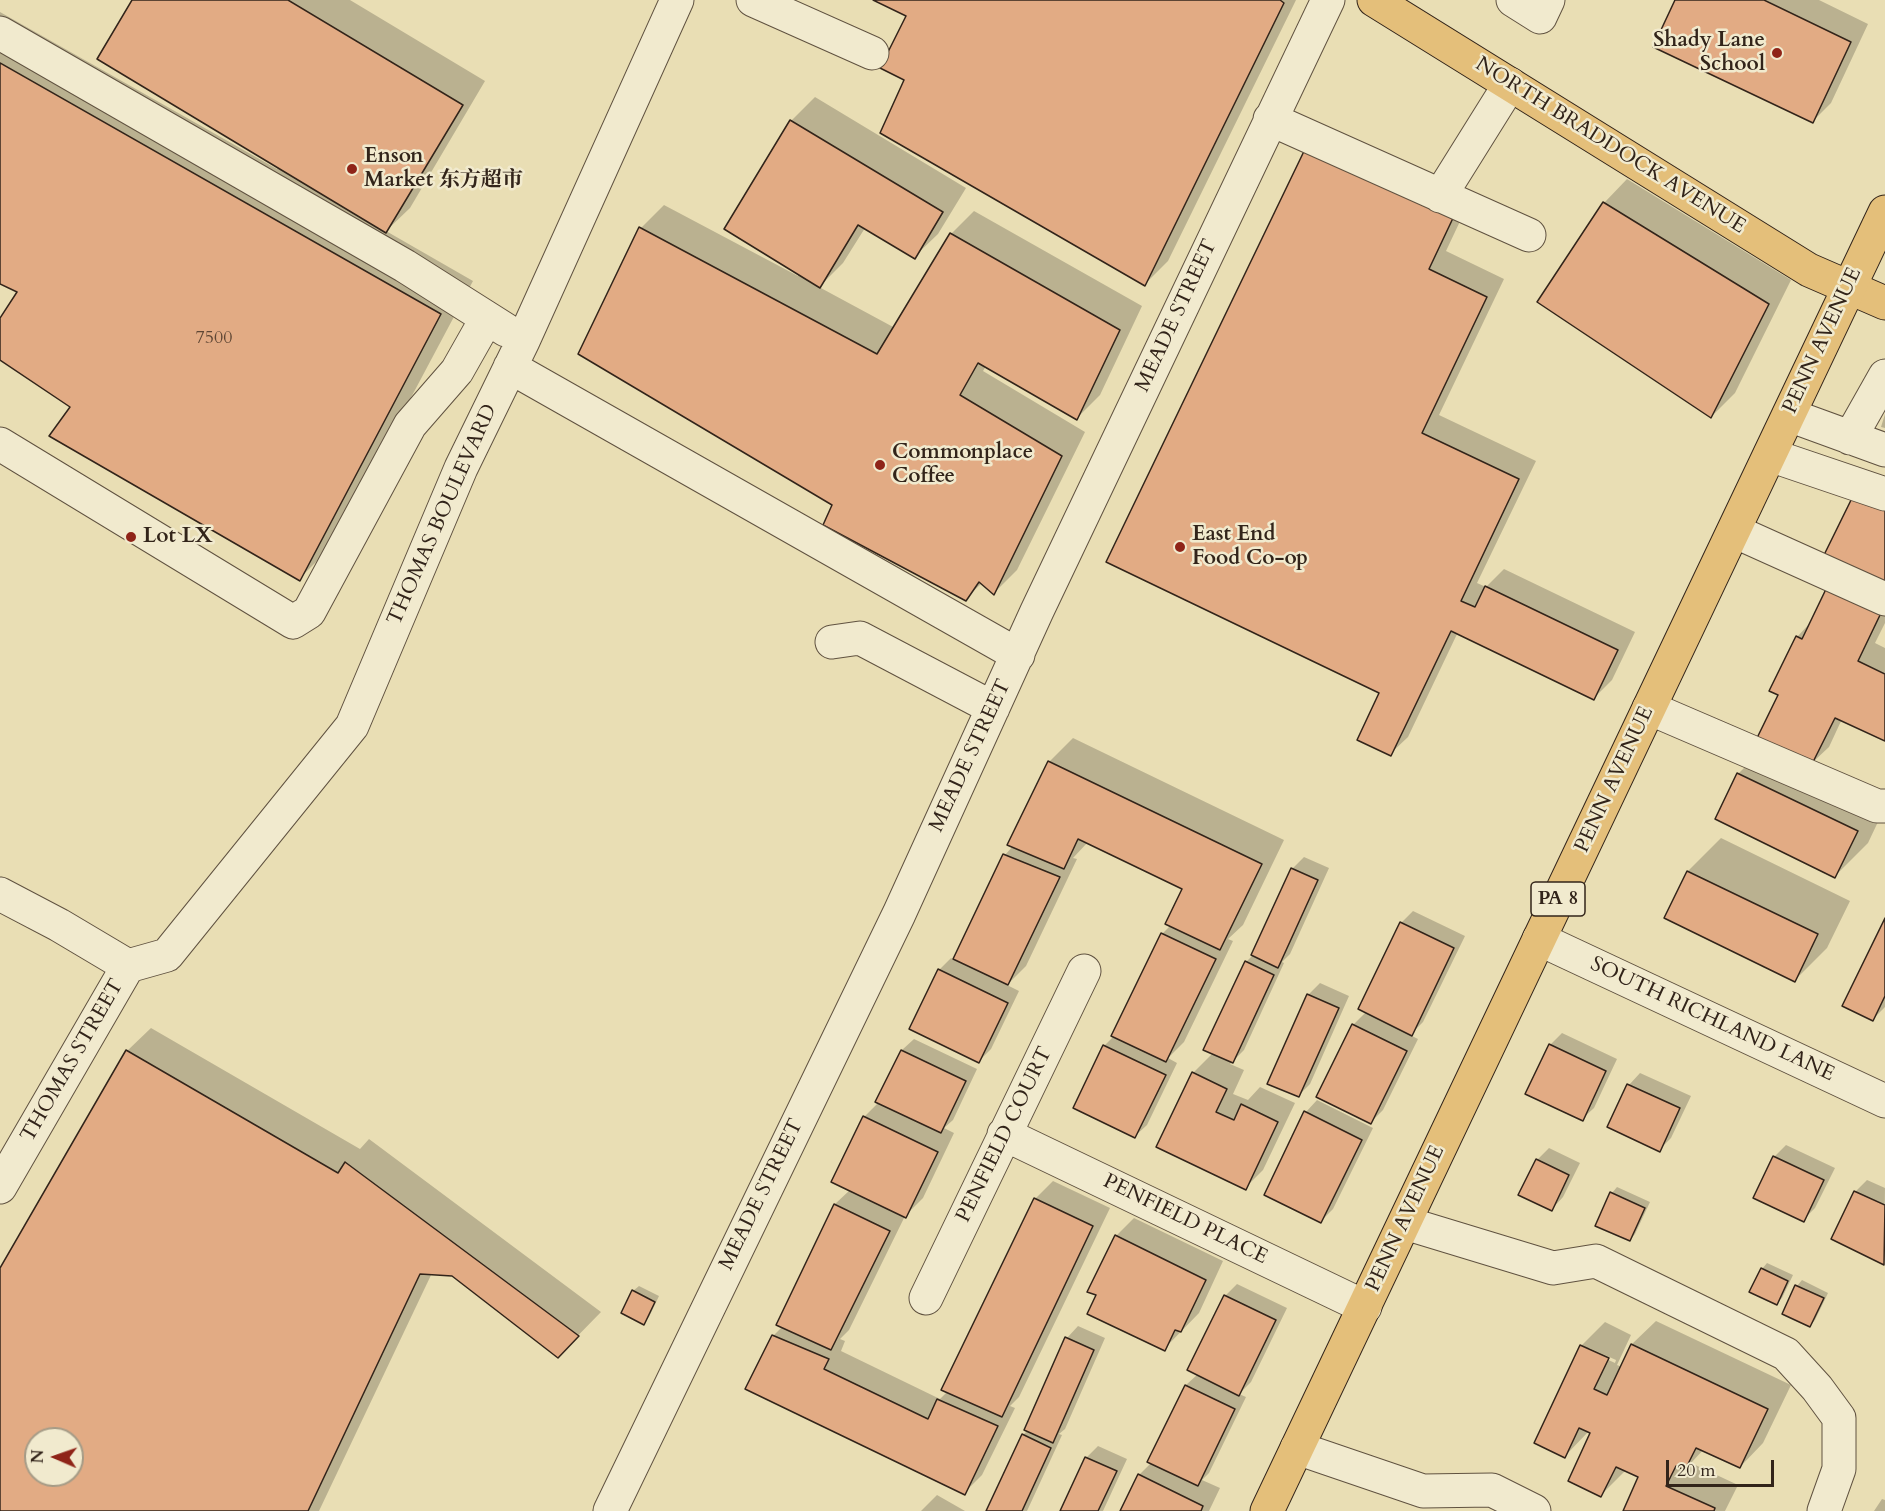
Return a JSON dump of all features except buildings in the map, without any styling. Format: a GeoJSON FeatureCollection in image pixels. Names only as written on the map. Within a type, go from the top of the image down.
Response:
{"type":"FeatureCollection","features":[{"type":"Feature","properties":{"kind":"main road","name":"NORTH BRADDOCK AVENUE"},"geometry":{"type":"LineString","coordinates":[[1374,0],[1809,270],[1885,303]]}},
{"type":"Feature","properties":{"kind":"main road","name":"PENN AVENUE"},"geometry":{"type":"LineString","coordinates":[[1267,1511],[1885,212]]}},
{"type":"Feature","properties":{"kind":"street","name":"THOMAS BOULEVARD"},"geometry":{"type":"LineString","coordinates":[[128,966],[167,955],[352,726],[461,468],[516,354],[677,0]]}},
{"type":"Feature","properties":{"kind":"street"},"geometry":{"type":"LineString","coordinates":[[753,0],[872,53]]}},
{"type":"Feature","properties":{"kind":"street","name":"MEADE STREET"},"geometry":{"type":"LineString","coordinates":[[610,1511],[899,914],[1042,600],[1328,0]]}},
{"type":"Feature","properties":{"kind":"street"},"geometry":{"type":"LineString","coordinates":[[1513,0],[1540,16],[1548,0]]}},
{"type":"Feature","properties":{"kind":"street"},"geometry":{"type":"LineString","coordinates":[[0,33],[405,266],[488,318],[516,354],[1018,655]]}},
{"type":"Feature","properties":{"kind":"street"},"geometry":{"type":"LineString","coordinates":[[1440,196],[1510,84]]}},
{"type":"Feature","properties":{"kind":"street"},"geometry":{"type":"LineString","coordinates":[[1270,119],[1529,235]]}},
{"type":"Feature","properties":{"kind":"street"},"geometry":{"type":"LineString","coordinates":[[0,444],[293,622],[309,612],[410,425],[457,370],[488,318]]}},
{"type":"Feature","properties":{"kind":"street"},"geometry":{"type":"LineString","coordinates":[[1850,438],[1885,376]]}},
{"type":"Feature","properties":{"kind":"street"},"geometry":{"type":"LineString","coordinates":[[1789,415],[1885,450]]}},
{"type":"Feature","properties":{"kind":"street"},"geometry":{"type":"LineString","coordinates":[[1770,455],[1885,494]]}},
{"type":"Feature","properties":{"kind":"street"},"geometry":{"type":"LineString","coordinates":[[1734,531],[1885,599]]}},
{"type":"Feature","properties":{"kind":"street"},"geometry":{"type":"LineString","coordinates":[[832,642],[860,638],[993,708]]}},
{"type":"Feature","properties":{"kind":"street"},"geometry":{"type":"LineString","coordinates":[[1649,708],[1876,806],[1885,806]]}},
{"type":"Feature","properties":{"kind":"street"},"geometry":{"type":"LineString","coordinates":[[0,894],[128,966]]}},
{"type":"Feature","properties":{"kind":"street","name":"SOUTH RICHLAND LANE"},"geometry":{"type":"LineString","coordinates":[[1539,939],[1885,1101]]}},
{"type":"Feature","properties":{"kind":"street","name":"THOMAS STREET"},"geometry":{"type":"LineString","coordinates":[[0,1187],[128,966]]}},
{"type":"Feature","properties":{"kind":"street","name":"PENFIELD COURT"},"geometry":{"type":"LineString","coordinates":[[926,1298],[1084,971]]}},
{"type":"Feature","properties":{"kind":"street","name":"PENFIELD PLACE"},"geometry":{"type":"LineString","coordinates":[[1004,1134],[1365,1307]]}},
{"type":"Feature","properties":{"kind":"street"},"geometry":{"type":"LineString","coordinates":[[1405,1223],[1553,1268],[1596,1262],[1786,1354],[1817,1388],[1839,1418],[1839,1469],[1824,1511]]}},
{"type":"Feature","properties":{"kind":"street"},"geometry":{"type":"LineString","coordinates":[[1297,1448],[1424,1491],[1492,1490],[1534,1511]]}},
{"type":"Feature","properties":{"kind":"place","name":"Shady Lane School"},"geometry":{"type":"Point","coordinates":[1777,53]}},
{"type":"Feature","properties":{"kind":"place","name":"Enson Market 东方超市"},"geometry":{"type":"Point","coordinates":[352,169]}},
{"type":"Feature","properties":{"kind":"place","name":"Commonplace Coffee"},"geometry":{"type":"Point","coordinates":[880,465]}},
{"type":"Feature","properties":{"kind":"place","name":"Lot LX"},"geometry":{"type":"Point","coordinates":[131,537]}},
{"type":"Feature","properties":{"kind":"place","name":"East End Food Co-op"},"geometry":{"type":"Point","coordinates":[1180,547]}}]}
